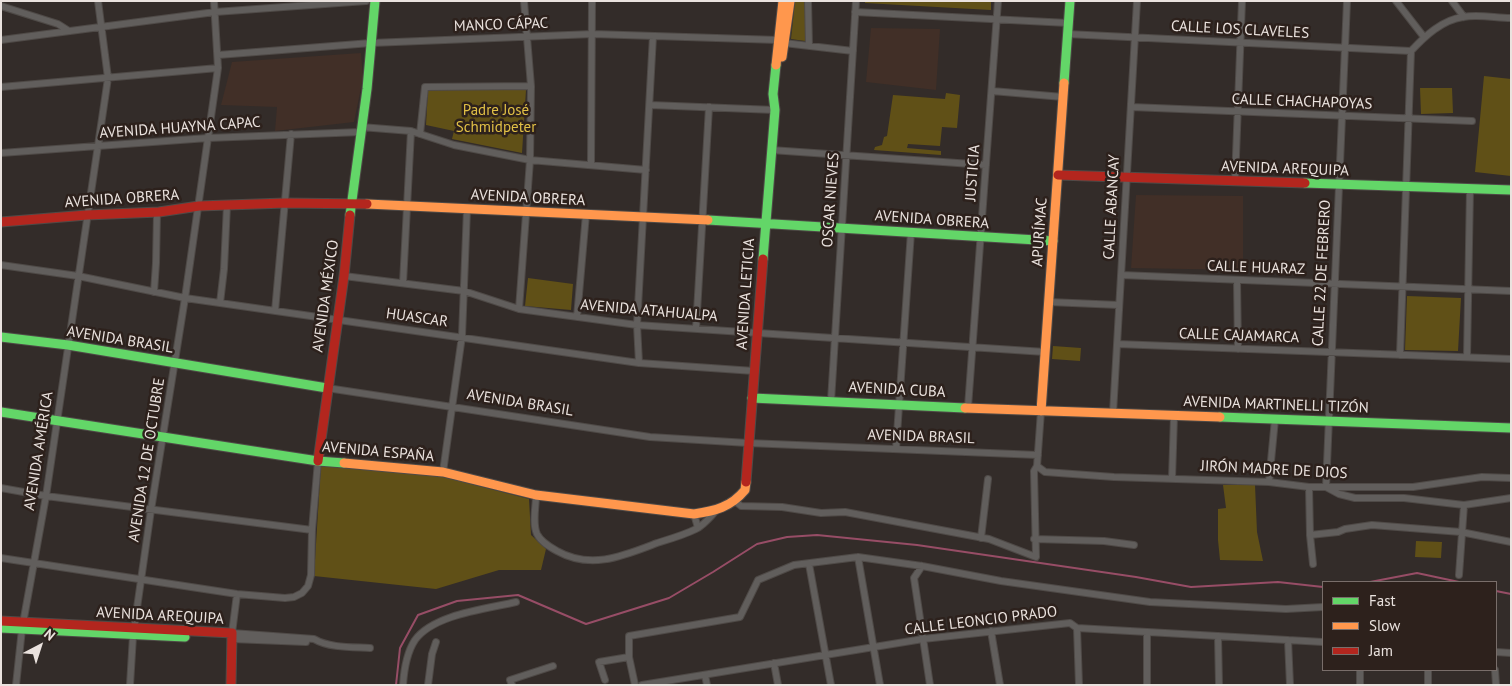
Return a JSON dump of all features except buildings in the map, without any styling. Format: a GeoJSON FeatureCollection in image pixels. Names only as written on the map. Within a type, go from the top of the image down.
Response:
{"type":"FeatureCollection","features":[{"type":"Feature","properties":{"kind":"street","name":"AVENIDA AMÉRICA"},"geometry":{"type":"LineString","coordinates":[[16,685],[22,626],[46,496],[108,78],[98,1]]}},
{"type":"Feature","properties":{"kind":"street","name":"AVENIDA 12 DE OCTUBRE"},"geometry":{"type":"LineString","coordinates":[[130,685],[141,579],[164,438],[218,68],[214,1]]}},
{"type":"Feature","properties":{"kind":"street"},"geometry":{"type":"LineString","coordinates":[[1,40],[215,12],[366,1]]}},
{"type":"Feature","properties":{"kind":"street","name":"AVENIDA MÉXICO"},"geometry":{"type":"LineString","coordinates":[[237,594],[286,598],[302,594],[308,586],[311,575],[312,530],[318,461],[344,276],[351,204],[367,89],[375,1]]}},
{"type":"Feature","properties":{"kind":"street"},"geometry":{"type":"LineString","coordinates":[[520,309],[530,160],[531,86],[524,1]]}},
{"type":"Feature","properties":{"kind":"street"},"geometry":{"type":"LineString","coordinates":[[591,165],[592,1]]}},
{"type":"Feature","properties":{"kind":"street","name":"AVENIDA LETICIA"},"geometry":{"type":"LineString","coordinates":[[781,42],[783,1]]}},
{"type":"Feature","properties":{"kind":"street","name":"AVENIDA LETICIA"},"geometry":{"type":"LineString","coordinates":[[745,490],[766,223],[774,106],[773,94],[790,1]]}},
{"type":"Feature","properties":{"kind":"street"},"geometry":{"type":"LineString","coordinates":[[808,1],[809,46]]}},
{"type":"Feature","properties":{"kind":"street","name":"OSCAR NIEVES"},"geometry":{"type":"LineString","coordinates":[[831,401],[856,1]]}},
{"type":"Feature","properties":{"kind":"street","name":"JUSTICIA"},"geometry":{"type":"LineString","coordinates":[[968,407],[998,1]]}},
{"type":"Feature","properties":{"kind":"street","name":"APURÍMAC"},"geometry":{"type":"LineString","coordinates":[[981,538],[1036,557],[1034,539],[1034,471],[1037,466],[1038,455],[1070,1]]}},
{"type":"Feature","properties":{"kind":"street","name":"CALLE ABANCAY"},"geometry":{"type":"LineString","coordinates":[[1113,413],[1137,1]]}},
{"type":"Feature","properties":{"kind":"street"},"geometry":{"type":"LineString","coordinates":[[1235,181],[1242,1]]}},
{"type":"Feature","properties":{"kind":"street","name":"CALLE 22 DE FEBRERO"},"geometry":{"type":"LineString","coordinates":[[1326,486],[1347,1]]}},
{"type":"Feature","properties":{"kind":"street"},"geometry":{"type":"LineString","coordinates":[[1396,1],[1424,37]]}},
{"type":"Feature","properties":{"kind":"street"},"geometry":{"type":"LineString","coordinates":[[1452,1],[1464,17]]}},
{"type":"Feature","properties":{"kind":"street"},"geometry":{"type":"LineString","coordinates":[[1,6],[58,24],[69,32]]}},
{"type":"Feature","properties":{"kind":"street"},"geometry":{"type":"LineString","coordinates":[[855,12],[1068,24]]}},
{"type":"Feature","properties":{"kind":"street"},"geometry":{"type":"LineString","coordinates":[[1400,355],[1411,51],[1424,37],[1441,26],[1464,17],[1511,18]]}},
{"type":"Feature","properties":{"kind":"street","name":"MANCO CÁPAC"},"geometry":{"type":"LineString","coordinates":[[218,55],[371,43],[593,34],[781,42],[853,51]]}},
{"type":"Feature","properties":{"kind":"street","name":"CALLE LOS CLAVELES"},"geometry":{"type":"LineString","coordinates":[[1068,34],[1411,51]]}},
{"type":"Feature","properties":{"kind":"street"},"geometry":{"type":"LineString","coordinates":[[639,363],[637,325],[653,36]]}},
{"type":"Feature","properties":{"kind":"street"},"geometry":{"type":"LineString","coordinates":[[1,87],[218,68]]}},
{"type":"Feature","properties":{"kind":"street"},"geometry":{"type":"LineString","coordinates":[[420,134],[425,87],[531,86]]}},
{"type":"Feature","properties":{"kind":"street"},"geometry":{"type":"LineString","coordinates":[[992,90],[1063,97]]}},
{"type":"Feature","properties":{"kind":"street"},"geometry":{"type":"LineString","coordinates":[[650,105],[710,107],[774,106]]}},
{"type":"Feature","properties":{"kind":"street"},"geometry":{"type":"LineString","coordinates":[[696,329],[710,107]]}},
{"type":"Feature","properties":{"kind":"street","name":"CALLE CHACHAPOYAS"},"geometry":{"type":"LineString","coordinates":[[1131,107],[1472,121]]}},
{"type":"Feature","properties":{"kind":"street","name":"AVENIDA HUAYNA CAPAC"},"geometry":{"type":"LineString","coordinates":[[1,152],[361,129],[411,131],[454,145],[530,160],[646,170]]}},
{"type":"Feature","properties":{"kind":"street"},"geometry":{"type":"LineString","coordinates":[[403,283],[411,131]]}},
{"type":"Feature","properties":{"kind":"street"},"geometry":{"type":"LineString","coordinates":[[275,311],[291,134]]}},
{"type":"Feature","properties":{"kind":"street"},"geometry":{"type":"LineString","coordinates":[[771,150],[986,164]]}},
{"type":"Feature","properties":{"kind":"street","name":"AVENIDA AREQUIPA"},"geometry":{"type":"LineString","coordinates":[[1058,174],[1511,190]]}},
{"type":"Feature","properties":{"kind":"street"},"geometry":{"type":"LineString","coordinates":[[1467,357],[1470,189]]}},
{"type":"Feature","properties":{"kind":"street","name":"AVENIDA OBRERA"},"geometry":{"type":"LineString","coordinates":[[1,222],[87,215],[156,213],[198,206],[285,203],[407,205],[766,223],[1053,241]]}},
{"type":"Feature","properties":{"kind":"street"},"geometry":{"type":"LineString","coordinates":[[220,303],[224,269],[227,205]]}},
{"type":"Feature","properties":{"kind":"street"},"geometry":{"type":"LineString","coordinates":[[443,472],[462,336],[467,209]]}},
{"type":"Feature","properties":{"kind":"street"},"geometry":{"type":"LineString","coordinates":[[154,292],[156,213]]}},
{"type":"Feature","properties":{"kind":"street"},"geometry":{"type":"LineString","coordinates":[[577,317],[586,214]]}},
{"type":"Feature","properties":{"kind":"street"},"geometry":{"type":"LineString","coordinates":[[896,449],[911,232]]}},
{"type":"Feature","properties":{"kind":"street"},"geometry":{"type":"LineString","coordinates":[[1,265],[78,276]]}},
{"type":"Feature","properties":{"kind":"street","name":"CALLE HUARAZ"},"geometry":{"type":"LineString","coordinates":[[1121,275],[1511,291]]}},
{"type":"Feature","properties":{"kind":"street","name":"HUASCAR"},"geometry":{"type":"LineString","coordinates":[[78,276],[185,298],[462,336],[639,363],[754,371]]}},
{"type":"Feature","properties":{"kind":"street","name":"AVENIDA ATAHUALPA"},"geometry":{"type":"LineString","coordinates":[[344,276],[464,291],[520,309],[637,325],[1045,352]]}},
{"type":"Feature","properties":{"kind":"street"},"geometry":{"type":"LineString","coordinates":[[1238,280],[1238,349]]}},
{"type":"Feature","properties":{"kind":"street"},"geometry":{"type":"LineString","coordinates":[[1049,302],[1119,305]]}},
{"type":"Feature","properties":{"kind":"street","name":"AVENIDA BRASIL"},"geometry":{"type":"LineString","coordinates":[[1,337],[650,437],[1038,455]]}},
{"type":"Feature","properties":{"kind":"street","name":"CALLE CAJAMARCA"},"geometry":{"type":"LineString","coordinates":[[1117,344],[1511,359]]}},
{"type":"Feature","properties":{"kind":"street","name":"AVENIDA CUBA"},"geometry":{"type":"LineString","coordinates":[[752,398],[1041,411]]}},
{"type":"Feature","properties":{"kind":"street","name":"AVENIDA MARTINELLI TIZÓN"},"geometry":{"type":"LineString","coordinates":[[1041,411],[1511,428]]}},
{"type":"Feature","properties":{"kind":"street","name":"AVENIDA ESPAÑA"},"geometry":{"type":"LineString","coordinates":[[1,412],[318,461],[443,472],[536,496],[694,514],[716,511],[736,502],[745,490]]}},
{"type":"Feature","properties":{"kind":"street"},"geometry":{"type":"LineString","coordinates":[[1172,478],[1174,416]]}},
{"type":"Feature","properties":{"kind":"street"},"geometry":{"type":"LineString","coordinates":[[1269,482],[1275,419]]}},
{"type":"Feature","properties":{"kind":"street","name":"JIRÓN MADRE DE DIOS"},"geometry":{"type":"LineString","coordinates":[[1037,466],[1045,472],[1114,477],[1269,482],[1309,487],[1413,487],[1482,477],[1511,478]]}},
{"type":"Feature","properties":{"kind":"street"},"geometry":{"type":"LineString","coordinates":[[736,502],[741,506],[782,507],[821,514],[845,512],[981,538],[988,479]]}},
{"type":"Feature","properties":{"kind":"street"},"geometry":{"type":"LineString","coordinates":[[1326,486],[1339,494],[1355,498],[1404,498],[1464,505],[1511,498]]}},
{"type":"Feature","properties":{"kind":"street"},"geometry":{"type":"LineString","coordinates":[[1309,487],[1313,564]]}},
{"type":"Feature","properties":{"kind":"street"},"geometry":{"type":"LineString","coordinates":[[1,488],[46,496],[312,530]]}},
{"type":"Feature","properties":{"kind":"street"},"geometry":{"type":"LineString","coordinates":[[536,496],[535,526],[538,535],[548,546],[575,559],[592,561],[607,560],[698,528],[716,511]]}},
{"type":"Feature","properties":{"kind":"street"},"geometry":{"type":"LineString","coordinates":[[1459,575],[1464,505]]}},
{"type":"Feature","properties":{"kind":"street"},"geometry":{"type":"LineString","coordinates":[[694,514],[698,528]]}},
{"type":"Feature","properties":{"kind":"street"},"geometry":{"type":"LineString","coordinates":[[1310,535],[1372,525],[1462,532],[1511,542]]}},
{"type":"Feature","properties":{"kind":"street"},"geometry":{"type":"LineString","coordinates":[[1034,539],[1104,541],[1134,545]]}},
{"type":"Feature","properties":{"kind":"street"},"geometry":{"type":"LineString","coordinates":[[858,557],[880,685]]}},
{"type":"Feature","properties":{"kind":"street"},"geometry":{"type":"LineString","coordinates":[[635,685],[630,658],[629,636],[740,617],[758,580],[794,565],[858,557],[922,566],[1001,581],[1150,602],[1286,609],[1322,606]]}},
{"type":"Feature","properties":{"kind":"street"},"geometry":{"type":"LineString","coordinates":[[1,558],[237,594],[232,636],[231,685]]}},
{"type":"Feature","properties":{"kind":"street"},"geometry":{"type":"LineString","coordinates":[[809,564],[831,685]]}},
{"type":"Feature","properties":{"kind":"street"},"geometry":{"type":"LineString","coordinates":[[922,566],[914,578],[930,685]]}},
{"type":"Feature","properties":{"kind":"street"},"geometry":{"type":"LineString","coordinates":[[403,685],[409,653],[416,639],[426,630],[447,618],[516,602]]}},
{"type":"Feature","properties":{"kind":"street","name":"AVENIDA AREQUIPA"},"geometry":{"type":"LineString","coordinates":[[1,621],[22,626]]}},
{"type":"Feature","properties":{"kind":"street","name":"CALLE LEONCIO PRADO"},"geometry":{"type":"LineString","coordinates":[[642,685],[923,639],[1070,623],[1077,628],[1322,642]]}},
{"type":"Feature","properties":{"kind":"street","name":"AVENIDA AREQUIPA"},"geometry":{"type":"LineString","coordinates":[[1,628],[22,626],[232,636],[317,641],[340,646],[370,648]]}},
{"type":"Feature","properties":{"kind":"street"},"geometry":{"type":"LineString","coordinates":[[1077,628],[1079,685]]}},
{"type":"Feature","properties":{"kind":"street"},"geometry":{"type":"LineString","coordinates":[[991,631],[1000,685]]}},
{"type":"Feature","properties":{"kind":"street"},"geometry":{"type":"LineString","coordinates":[[1147,632],[1147,685]]}},
{"type":"Feature","properties":{"kind":"street"},"geometry":{"type":"LineString","coordinates":[[1218,636],[1220,685]]}},
{"type":"Feature","properties":{"kind":"street"},"geometry":{"type":"LineString","coordinates":[[1288,640],[1290,685]]}},
{"type":"Feature","properties":{"kind":"street"},"geometry":{"type":"LineString","coordinates":[[428,685],[432,654],[436,642]]}},
{"type":"Feature","properties":{"kind":"street"},"geometry":{"type":"LineString","coordinates":[[1497,652],[1511,653]]}},
{"type":"Feature","properties":{"kind":"street"},"geometry":{"type":"LineString","coordinates":[[605,680],[599,662],[630,658]]}},
{"type":"Feature","properties":{"kind":"street"},"geometry":{"type":"LineString","coordinates":[[774,663],[778,685]]}},
{"type":"Feature","properties":{"kind":"street"},"geometry":{"type":"LineString","coordinates":[[512,685],[510,680],[553,666]]}},
{"type":"Feature","properties":{"kind":"street"},"geometry":{"type":"LineString","coordinates":[[1360,671],[1360,685]]}},
{"type":"Feature","properties":{"kind":"street"},"geometry":{"type":"LineString","coordinates":[[1428,671],[1428,685]]}},
{"type":"Feature","properties":{"kind":"street"},"geometry":{"type":"LineString","coordinates":[[1495,671],[1496,685]]}},
{"type":"Feature","properties":{"kind":"street"},"geometry":{"type":"LineString","coordinates":[[705,675],[707,685]]}},
{"type":"Feature","properties":{"kind":"shaded area"},"geometry":{"type":"Polygon","coordinates":[[[871,28],[940,29],[936,90],[866,82],[871,28]]]}},
{"type":"Feature","properties":{"kind":"shaded area"},"geometry":{"type":"Polygon","coordinates":[[[361,53],[363,78],[354,122],[275,131],[277,107],[221,105],[232,62],[361,53]]]}},
{"type":"Feature","properties":{"kind":"shaded area"},"geometry":{"type":"Polygon","coordinates":[[[1136,195],[1243,196],[1243,270],[1131,268],[1136,195]]]}},
{"type":"Feature","properties":{"kind":"green space"},"geometry":{"type":"Polygon","coordinates":[[[795,1],[805,1],[805,41],[791,39],[795,1]]]}},
{"type":"Feature","properties":{"kind":"green space"},"geometry":{"type":"Polygon","coordinates":[[[865,1],[991,1],[991,10],[865,3],[865,1]]]}},
{"type":"Feature","properties":{"kind":"green space"},"geometry":{"type":"Polygon","coordinates":[[[1484,76],[1511,79],[1511,176],[1475,172],[1484,76]]]}},
{"type":"Feature","properties":{"kind":"green space"},"geometry":{"type":"Polygon","coordinates":[[[1420,88],[1452,88],[1453,113],[1421,114],[1420,88]]]}},
{"type":"Feature","properties":{"kind":"green space","name":"Padre José Schmidpeter"},"geometry":{"type":"Polygon","coordinates":[[[428,90],[526,90],[522,153],[452,139],[454,131],[426,125],[428,90]]]}},
{"type":"Feature","properties":{"kind":"green space"},"geometry":{"type":"Polygon","coordinates":[[[946,93],[960,95],[957,128],[942,127],[940,146],[908,144],[907,148],[941,151],[941,155],[874,150],[875,147],[882,145],[884,137],[887,136],[893,95],[945,99],[946,93]]]}},
{"type":"Feature","properties":{"kind":"green space"},"geometry":{"type":"Polygon","coordinates":[[[528,278],[573,284],[571,310],[525,306],[528,278]]]}},
{"type":"Feature","properties":{"kind":"green space"},"geometry":{"type":"Polygon","coordinates":[[[1407,296],[1461,298],[1458,351],[1405,350],[1407,296]]]}},
{"type":"Feature","properties":{"kind":"green space"},"geometry":{"type":"Polygon","coordinates":[[[1053,346],[1081,348],[1080,361],[1052,359],[1053,346]]]}},
{"type":"Feature","properties":{"kind":"green space"},"geometry":{"type":"Polygon","coordinates":[[[321,464],[444,477],[529,499],[531,535],[546,549],[541,570],[499,570],[436,589],[314,576],[321,464]]]}},
{"type":"Feature","properties":{"kind":"green space"},"geometry":{"type":"Polygon","coordinates":[[[1223,485],[1255,485],[1257,532],[1263,561],[1220,560],[1218,509],[1226,508],[1223,485]]]}},
{"type":"Feature","properties":{"kind":"green space"},"geometry":{"type":"Polygon","coordinates":[[[1416,541],[1442,542],[1441,558],[1415,557],[1416,541]]]}},
{"type":"Feature","properties":{"kind":"waterway"},"geometry":{"type":"LineString","coordinates":[[396,685],[400,648],[418,615],[457,601],[518,595],[586,624],[669,598],[757,544],[787,537],[817,535],[917,545],[1136,577],[1191,587],[1278,582],[1322,587]]}},
{"type":"Feature","properties":{"kind":"waterway"},"geometry":{"type":"LineString","coordinates":[[1375,581],[1417,573],[1454,581]]}},
{"type":"Feature","properties":{"kind":"waterway"},"geometry":{"type":"LineString","coordinates":[[1497,591],[1511,594]]}},
{"type":"Feature","properties":{"kind":"traffic: fast"},"geometry":{"type":"LineString","coordinates":[[350,215],[367,89],[375,1]]}},
{"type":"Feature","properties":{"kind":"traffic: fast"},"geometry":{"type":"LineString","coordinates":[[1064,83],[1070,1]]}},
{"type":"Feature","properties":{"kind":"traffic: fast"},"geometry":{"type":"LineString","coordinates":[[763,259],[775,110],[773,94],[776,65]]}},
{"type":"Feature","properties":{"kind":"traffic: fast"},"geometry":{"type":"LineString","coordinates":[[1305,183],[1511,190]]}},
{"type":"Feature","properties":{"kind":"traffic: fast"},"geometry":{"type":"LineString","coordinates":[[708,220],[1053,241]]}},
{"type":"Feature","properties":{"kind":"traffic: fast"},"geometry":{"type":"LineString","coordinates":[[1,337],[68,345],[327,388]]}},
{"type":"Feature","properties":{"kind":"traffic: fast"},"geometry":{"type":"LineString","coordinates":[[752,398],[965,408]]}},
{"type":"Feature","properties":{"kind":"traffic: fast"},"geometry":{"type":"LineString","coordinates":[[1,412],[318,461],[344,463]]}},
{"type":"Feature","properties":{"kind":"traffic: fast"},"geometry":{"type":"LineString","coordinates":[[1220,417],[1511,428]]}},
{"type":"Feature","properties":{"kind":"traffic: fast"},"geometry":{"type":"LineString","coordinates":[[1,628],[185,637]]}},
{"type":"Feature","properties":{"kind":"traffic: slow"},"geometry":{"type":"LineString","coordinates":[[776,65],[783,1]]}},
{"type":"Feature","properties":{"kind":"traffic: slow"},"geometry":{"type":"LineString","coordinates":[[782,57],[790,1]]}},
{"type":"Feature","properties":{"kind":"traffic: slow"},"geometry":{"type":"LineString","coordinates":[[1041,411],[1064,83]]}},
{"type":"Feature","properties":{"kind":"traffic: slow"},"geometry":{"type":"LineString","coordinates":[[367,204],[708,220]]}},
{"type":"Feature","properties":{"kind":"traffic: slow"},"geometry":{"type":"LineString","coordinates":[[965,408],[1220,417]]}},
{"type":"Feature","properties":{"kind":"traffic: slow"},"geometry":{"type":"LineString","coordinates":[[344,463],[443,472],[536,495],[694,514],[716,510],[728,504],[745,490],[746,482]]}},
{"type":"Feature","properties":{"kind":"traffic: jam"},"geometry":{"type":"LineString","coordinates":[[1058,175],[1305,183]]}},
{"type":"Feature","properties":{"kind":"traffic: jam"},"geometry":{"type":"LineString","coordinates":[[1,222],[87,215],[159,212],[199,206],[285,203],[367,204]]}},
{"type":"Feature","properties":{"kind":"traffic: jam"},"geometry":{"type":"LineString","coordinates":[[318,461],[344,276],[350,215]]}},
{"type":"Feature","properties":{"kind":"traffic: jam"},"geometry":{"type":"LineString","coordinates":[[746,482],[763,259]]}},
{"type":"Feature","properties":{"kind":"traffic: jam"},"geometry":{"type":"LineString","coordinates":[[1,621],[232,633],[231,685]]}}]}
